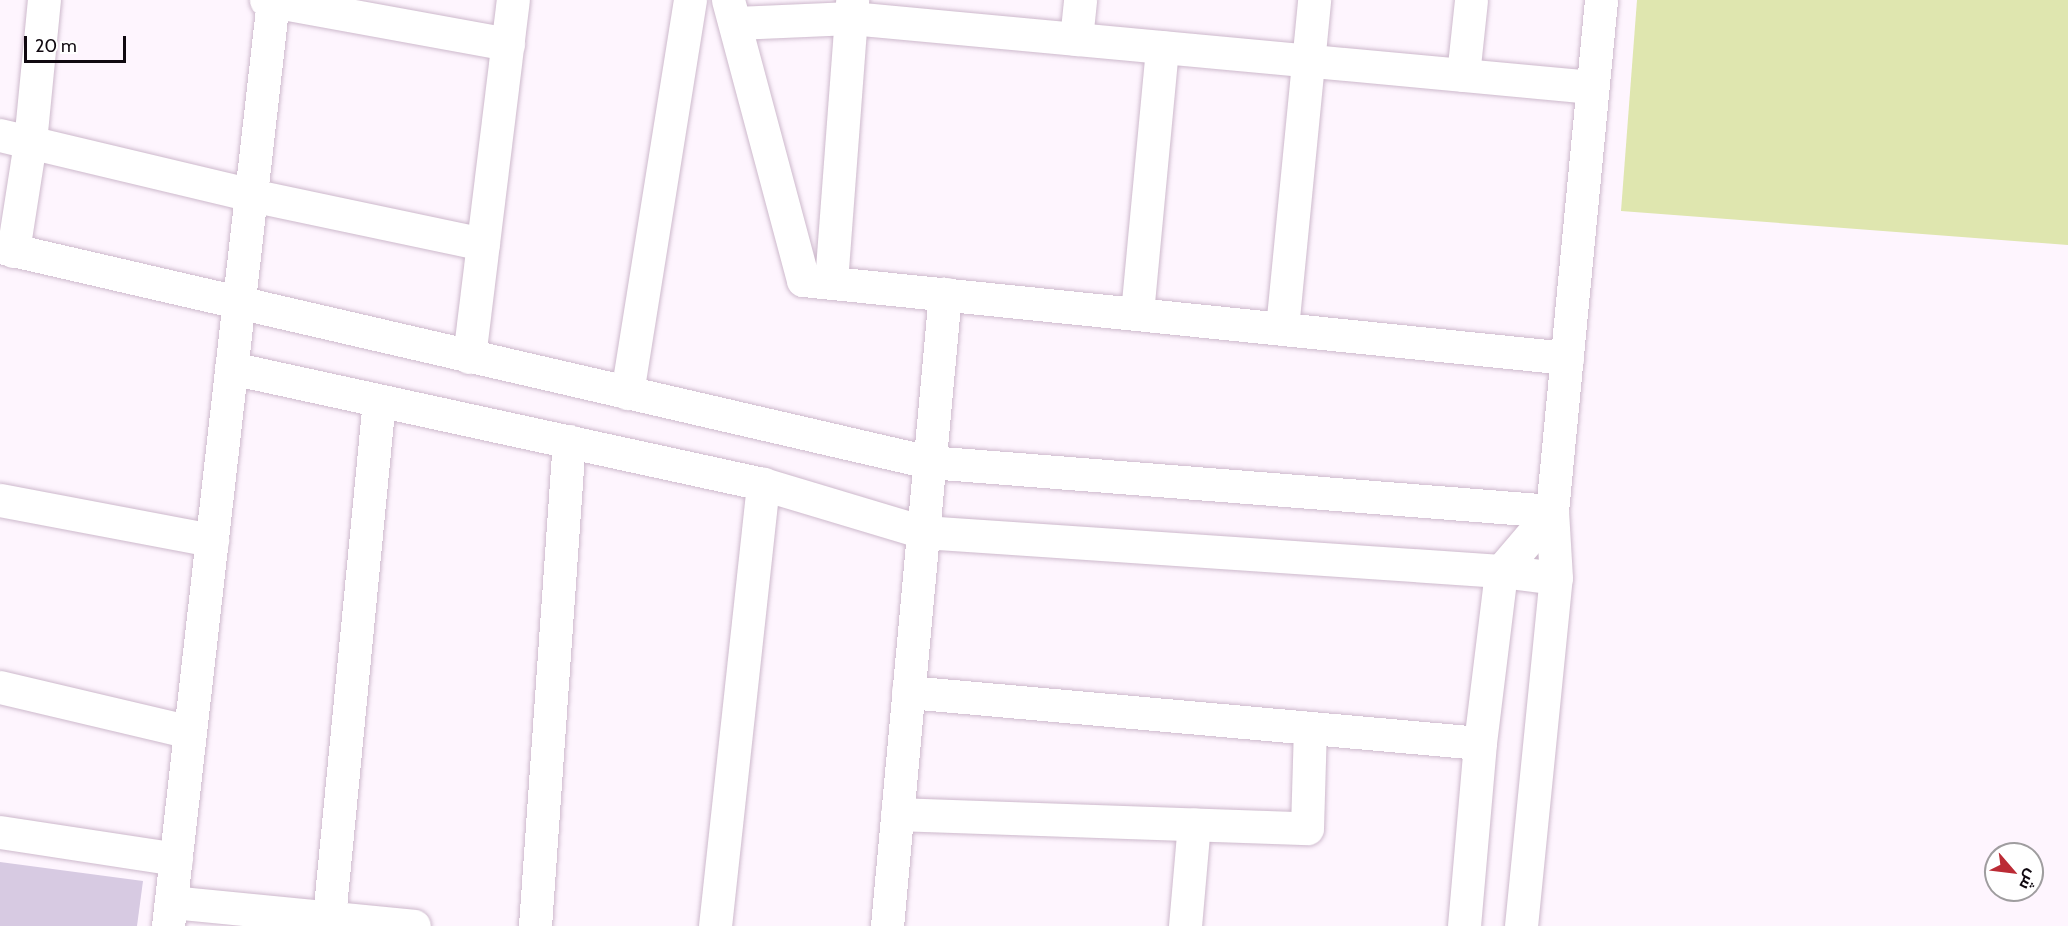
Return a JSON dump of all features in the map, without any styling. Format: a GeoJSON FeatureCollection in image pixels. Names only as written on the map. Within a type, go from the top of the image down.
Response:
{"type":"FeatureCollection","features":[{"type":"Feature","properties":{"kind":"street"},"geometry":{"type":"LineString","coordinates":[[44,0],[15,139],[7,249],[627,393],[682,402],[929,462],[1552,512]]}},
{"type":"Feature","properties":{"kind":"street"},"geometry":{"type":"LineString","coordinates":[[414,926],[329,916],[169,914],[271,0],[508,44]]}},
{"type":"Feature","properties":{"kind":"street"},"geometry":{"type":"LineString","coordinates":[[469,357],[513,0]]}},
{"type":"Feature","properties":{"kind":"street"},"geometry":{"type":"LineString","coordinates":[[627,393],[690,0]]}},
{"type":"Feature","properties":{"kind":"street"},"geometry":{"type":"LineString","coordinates":[[1076,39],[1080,0]]}},
{"type":"Feature","properties":{"kind":"street"},"geometry":{"type":"LineString","coordinates":[[1282,328],[1314,0]]}},
{"type":"Feature","properties":{"kind":"street"},"geometry":{"type":"LineString","coordinates":[[1463,75],[1471,0]]}},
{"type":"Feature","properties":{"kind":"street"},"geometry":{"type":"LineString","coordinates":[[1521,926],[1556,578],[1552,512],[1601,0]]}},
{"type":"Feature","properties":{"kind":"street"},"geometry":{"type":"LineString","coordinates":[[831,282],[852,9]]}},
{"type":"Feature","properties":{"kind":"street"},"geometry":{"type":"LineString","coordinates":[[1567,358],[803,279],[732,11],[852,9],[1076,39],[1592,87]]}},
{"type":"Feature","properties":{"kind":"street"},"geometry":{"type":"LineString","coordinates":[[1137,313],[1162,47]]}},
{"type":"Feature","properties":{"kind":"street"},"geometry":{"type":"LineString","coordinates":[[15,139],[251,195],[483,244]]}},
{"type":"Feature","properties":{"kind":"street"},"geometry":{"type":"LineString","coordinates":[[887,926],[945,294]]}},
{"type":"Feature","properties":{"kind":"street"},"geometry":{"type":"LineString","coordinates":[[231,368],[763,484],[923,532],[1501,571],[1556,578]]}},
{"type":"Feature","properties":{"kind":"street"},"geometry":{"type":"LineString","coordinates":[[329,916],[379,400]]}},
{"type":"Feature","properties":{"kind":"street"},"geometry":{"type":"LineString","coordinates":[[535,926],[569,441]]}},
{"type":"Feature","properties":{"kind":"street"},"geometry":{"type":"LineString","coordinates":[[715,926],[763,484]]}},
{"type":"Feature","properties":{"kind":"street"},"geometry":{"type":"LineString","coordinates":[[0,500],[212,540]]}},
{"type":"Feature","properties":{"kind":"street"},"geometry":{"type":"LineString","coordinates":[[1464,926],[1480,743],[1501,571],[1552,512]]}},
{"type":"Feature","properties":{"kind":"street"},"geometry":{"type":"LineString","coordinates":[[0,687],[190,732]]}},
{"type":"Feature","properties":{"kind":"street"},"geometry":{"type":"LineString","coordinates":[[908,692],[1480,743]]}},
{"type":"Feature","properties":{"kind":"street"},"geometry":{"type":"LineString","coordinates":[[897,814],[1307,828],[1310,728]]}},
{"type":"Feature","properties":{"kind":"street"},"geometry":{"type":"LineString","coordinates":[[1185,926],[1194,824]]}},
{"type":"Feature","properties":{"kind":"street"},"geometry":{"type":"LineString","coordinates":[[0,832],[176,859]]}},
{"type":"Feature","properties":{"kind":"green space"},"geometry":{"type":"Polygon","coordinates":[[[1637,0],[2068,0],[2068,245],[1621,211],[1637,0]]]}},
{"type":"Feature","properties":{"kind":"building"},"geometry":{"type":"Polygon","coordinates":[[[0,862],[143,881],[137,926],[0,926],[0,862]]]}}]}
